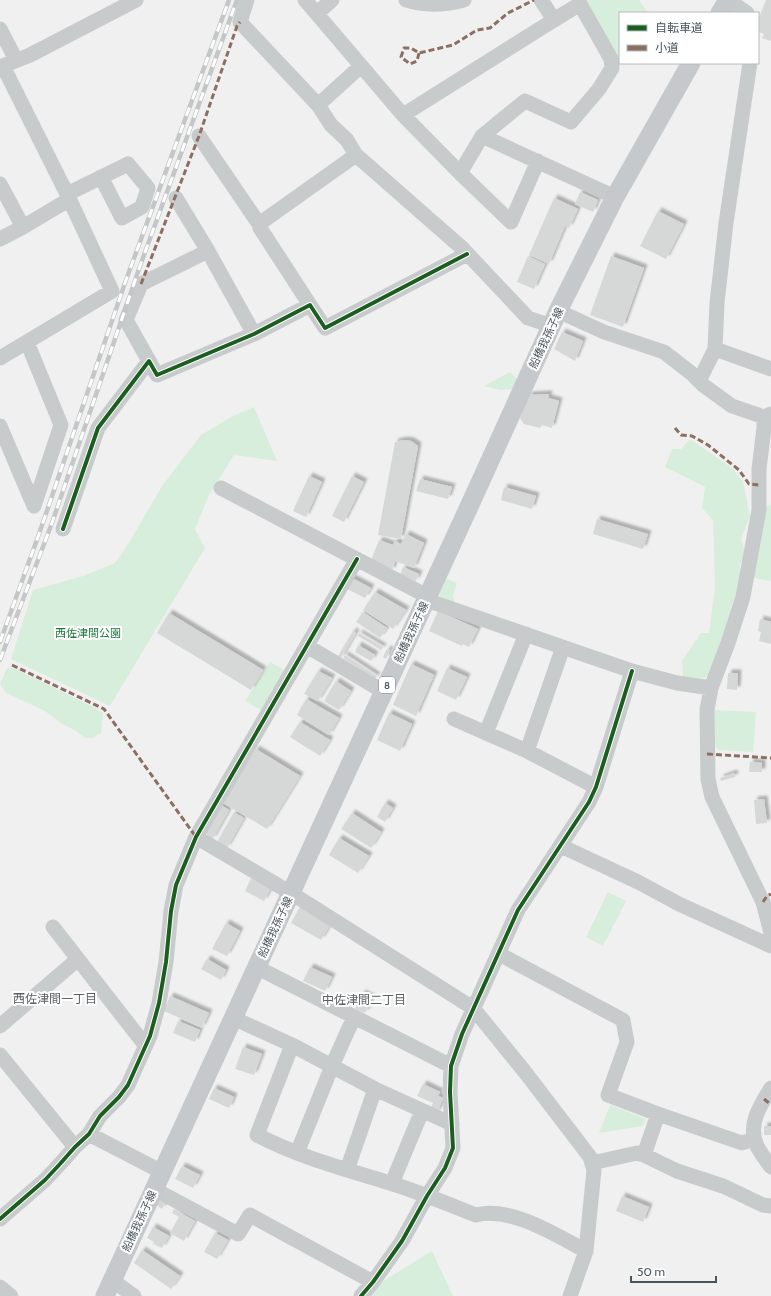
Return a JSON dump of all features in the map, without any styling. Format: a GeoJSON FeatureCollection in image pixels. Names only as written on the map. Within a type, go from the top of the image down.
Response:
{"type":"FeatureCollection","features":[{"type":"Feature","properties":{"kind":"main road"},"geometry":{"type":"LineString","coordinates":[[721,12],[728,0]]}},
{"type":"Feature","properties":{"kind":"main road","name":"船橋我孫子線"},"geometry":{"type":"LineString","coordinates":[[109,1288],[555,319],[615,197],[689,64]]}},
{"type":"Feature","properties":{"kind":"street"},"geometry":{"type":"LineString","coordinates":[[6,65],[30,55],[136,0]]}},
{"type":"Feature","properties":{"kind":"street"},"geometry":{"type":"LineString","coordinates":[[247,0],[240,22],[318,105],[331,125],[346,140],[356,155],[462,248],[528,318],[555,319],[604,332],[664,352],[703,385],[732,406],[767,416],[759,469],[759,510],[743,597],[728,644],[711,688],[707,710],[707,742],[708,779],[712,797],[763,902],[771,933]]}},
{"type":"Feature","properties":{"kind":"street"},"geometry":{"type":"LineString","coordinates":[[306,0],[403,115],[511,222],[538,161]]}},
{"type":"Feature","properties":{"kind":"street"},"geometry":{"type":"LineString","coordinates":[[317,14],[332,0]]}},
{"type":"Feature","properties":{"kind":"street"},"geometry":{"type":"LineString","coordinates":[[406,0],[414,3],[432,5],[464,0]]}},
{"type":"Feature","properties":{"kind":"street"},"geometry":{"type":"LineString","coordinates":[[541,0],[554,20]]}},
{"type":"Feature","properties":{"kind":"street"},"geometry":{"type":"LineString","coordinates":[[728,0],[746,12]]}},
{"type":"Feature","properties":{"kind":"street"},"geometry":{"type":"LineString","coordinates":[[403,115],[580,4],[611,59],[612,68],[599,89],[571,122],[525,102],[482,136],[460,173]]}},
{"type":"Feature","properties":{"kind":"street"},"geometry":{"type":"LineString","coordinates":[[0,29],[6,65],[112,291],[0,358]]}},
{"type":"Feature","properties":{"kind":"street"},"geometry":{"type":"LineString","coordinates":[[699,381],[715,349],[717,302],[726,223],[750,64]]}},
{"type":"Feature","properties":{"kind":"street"},"geometry":{"type":"LineString","coordinates":[[318,105],[361,66]]}},
{"type":"Feature","properties":{"kind":"street"},"geometry":{"type":"LineString","coordinates":[[199,136],[259,224],[260,228],[325,328],[467,254]]}},
{"type":"Feature","properties":{"kind":"street"},"geometry":{"type":"LineString","coordinates":[[482,136],[615,197]]}},
{"type":"Feature","properties":{"kind":"street"},"geometry":{"type":"LineString","coordinates":[[259,224],[356,155]]}},
{"type":"Feature","properties":{"kind":"street"},"geometry":{"type":"LineString","coordinates":[[0,239],[23,227],[101,177]]}},
{"type":"Feature","properties":{"kind":"street"},"geometry":{"type":"LineString","coordinates":[[0,184],[23,227]]}},
{"type":"Feature","properties":{"kind":"street"},"geometry":{"type":"LineString","coordinates":[[176,198],[208,251],[254,334]]}},
{"type":"Feature","properties":{"kind":"street"},"geometry":{"type":"LineString","coordinates":[[208,251],[141,284],[126,320],[157,374],[254,334],[310,305]]}},
{"type":"Feature","properties":{"kind":"street"},"geometry":{"type":"LineString","coordinates":[[0,426],[34,506],[60,425],[27,342]]}},
{"type":"Feature","properties":{"kind":"street"},"geometry":{"type":"LineString","coordinates":[[715,349],[771,369]]}},
{"type":"Feature","properties":{"kind":"street"},"geometry":{"type":"LineString","coordinates":[[63,529],[98,428],[149,361]]}},
{"type":"Feature","properties":{"kind":"street"},"geometry":{"type":"LineString","coordinates":[[221,488],[427,596],[432,602],[632,671],[676,683],[711,688]]}},
{"type":"Feature","properties":{"kind":"street"},"geometry":{"type":"LineString","coordinates":[[0,1219],[45,1180],[89,1134],[100,1116],[119,1097],[128,1085],[150,1036],[159,1003],[166,962],[171,911],[176,885],[196,837],[357,559]]}},
{"type":"Feature","properties":{"kind":"street"},"geometry":{"type":"LineString","coordinates":[[486,733],[526,634]]}},
{"type":"Feature","properties":{"kind":"street"},"geometry":{"type":"LineString","coordinates":[[307,646],[384,692]]}},
{"type":"Feature","properties":{"kind":"street"},"geometry":{"type":"LineString","coordinates":[[527,751],[563,647]]}},
{"type":"Feature","properties":{"kind":"street"},"geometry":{"type":"LineString","coordinates":[[361,1296],[373,1282],[402,1241],[427,1196],[445,1168],[453,1148],[450,1092],[451,1066],[462,1034],[518,910],[589,802],[596,787],[632,671]]}},
{"type":"Feature","properties":{"kind":"street"},"geometry":{"type":"LineString","coordinates":[[454,719],[527,751],[596,787]]}},
{"type":"Feature","properties":{"kind":"street"},"geometry":{"type":"LineString","coordinates":[[196,837],[291,893],[473,1008],[590,1157],[594,1170],[586,1251],[570,1296]]}},
{"type":"Feature","properties":{"kind":"street"},"geometry":{"type":"LineString","coordinates":[[560,846],[638,882],[679,904],[771,946]]}},
{"type":"Feature","properties":{"kind":"street"},"geometry":{"type":"LineString","coordinates":[[52,927],[145,1045]]}},
{"type":"Feature","properties":{"kind":"street"},"geometry":{"type":"LineString","coordinates":[[499,954],[623,1020],[627,1042],[608,1095],[742,1143],[754,1139]]}},
{"type":"Feature","properties":{"kind":"street"},"geometry":{"type":"LineString","coordinates":[[0,1026],[78,959]]}},
{"type":"Feature","properties":{"kind":"street"},"geometry":{"type":"LineString","coordinates":[[256,967],[451,1066]]}},
{"type":"Feature","properties":{"kind":"street"},"geometry":{"type":"LineString","coordinates":[[297,1152],[332,1066],[354,1017]]}},
{"type":"Feature","properties":{"kind":"street"},"geometry":{"type":"LineString","coordinates":[[233,1018],[292,1045],[375,1089],[452,1124]]}},
{"type":"Feature","properties":{"kind":"street"},"geometry":{"type":"LineString","coordinates":[[292,1045],[257,1135],[278,1146],[347,1170],[392,1183],[476,1215],[483,1213],[527,1220],[586,1251]]}},
{"type":"Feature","properties":{"kind":"street"},"geometry":{"type":"LineString","coordinates":[[0,1055],[75,1147]]}},
{"type":"Feature","properties":{"kind":"street"},"geometry":{"type":"LineString","coordinates":[[771,1088],[755,1117],[752,1130],[758,1148],[771,1167]]}},
{"type":"Feature","properties":{"kind":"street"},"geometry":{"type":"LineString","coordinates":[[347,1170],[375,1089]]}},
{"type":"Feature","properties":{"kind":"street"},"geometry":{"type":"LineString","coordinates":[[392,1183],[422,1111]]}},
{"type":"Feature","properties":{"kind":"street"},"geometry":{"type":"LineString","coordinates":[[644,1155],[658,1114]]}},
{"type":"Feature","properties":{"kind":"street"},"geometry":{"type":"LineString","coordinates":[[89,1134],[238,1234],[250,1215],[373,1282]]}},
{"type":"Feature","properties":{"kind":"street"},"geometry":{"type":"LineString","coordinates":[[592,1163],[637,1153],[677,1171],[723,1186],[764,1205],[771,1206]]}},
{"type":"Feature","properties":{"kind":"street"},"geometry":{"type":"LineString","coordinates":[[0,1287],[11,1296]]}},
{"type":"Feature","properties":{"kind":"street"},"geometry":{"type":"LineString","coordinates":[[109,1288],[134,1296]]}},
{"type":"Feature","properties":{"kind":"green space"},"geometry":{"type":"Polygon","coordinates":[[[579,0],[639,0],[647,12],[619,12],[619,65],[579,0]]]}},
{"type":"Feature","properties":{"kind":"green space"},"geometry":{"type":"Polygon","coordinates":[[[510,372],[517,379],[513,389],[500,390],[484,386],[510,372]]]}},
{"type":"Feature","properties":{"kind":"green space","name":"西佐津間公園"},"geometry":{"type":"Polygon","coordinates":[[[254,407],[277,461],[234,455],[209,495],[195,529],[205,548],[110,706],[11,659],[33,590],[83,576],[115,563],[127,546],[162,486],[201,435],[231,417],[254,407]]]}},
{"type":"Feature","properties":{"kind":"green space"},"geometry":{"type":"Polygon","coordinates":[[[690,439],[732,468],[743,482],[750,516],[741,539],[746,554],[740,564],[740,591],[731,607],[732,626],[724,635],[708,675],[699,682],[683,677],[682,661],[701,633],[709,633],[715,587],[713,520],[702,508],[705,487],[665,467],[672,449],[681,449],[690,439]]]}},
{"type":"Feature","properties":{"kind":"green space"},"geometry":{"type":"Polygon","coordinates":[[[771,504],[771,581],[754,578],[765,507],[771,504]]]}},
{"type":"Feature","properties":{"kind":"green space"},"geometry":{"type":"Polygon","coordinates":[[[446,578],[457,583],[453,596],[455,605],[440,598],[439,595],[446,578]]]}},
{"type":"Feature","properties":{"kind":"green space"},"geometry":{"type":"Polygon","coordinates":[[[270,662],[285,670],[261,710],[245,701],[270,662]]]}},
{"type":"Feature","properties":{"kind":"green space"},"geometry":{"type":"Polygon","coordinates":[[[7,668],[14,668],[103,713],[101,733],[93,738],[85,738],[76,731],[62,724],[45,711],[6,693],[0,684],[7,668]]]}},
{"type":"Feature","properties":{"kind":"green space"},"geometry":{"type":"Polygon","coordinates":[[[714,710],[756,712],[753,752],[719,750],[714,745],[714,710]]]}},
{"type":"Feature","properties":{"kind":"green space"},"geometry":{"type":"Polygon","coordinates":[[[608,892],[626,901],[603,946],[586,937],[608,892]]]}},
{"type":"Feature","properties":{"kind":"green space"},"geometry":{"type":"Polygon","coordinates":[[[610,1105],[646,1119],[643,1126],[599,1133],[610,1105]]]}},
{"type":"Feature","properties":{"kind":"green space"},"geometry":{"type":"Polygon","coordinates":[[[432,1251],[453,1296],[369,1296],[380,1283],[432,1251]]]}},
{"type":"Feature","properties":{"kind":"building"},"geometry":{"type":"Polygon","coordinates":[[[766,0],[771,0],[771,41],[762,38],[764,34],[759,32],[759,18],[766,0]]]}},
{"type":"Feature","properties":{"kind":"building"},"geometry":{"type":"Polygon","coordinates":[[[580,192],[598,200],[593,212],[575,204],[580,192]]]}},
{"type":"Feature","properties":{"kind":"building"},"geometry":{"type":"Polygon","coordinates":[[[554,198],[578,209],[569,228],[565,226],[549,264],[529,255],[554,198]]]}},
{"type":"Feature","properties":{"kind":"building"},"geometry":{"type":"Polygon","coordinates":[[[658,211],[684,224],[666,259],[640,246],[658,211]]]}},
{"type":"Feature","properties":{"kind":"building"},"geometry":{"type":"Polygon","coordinates":[[[528,256],[545,264],[534,289],[517,282],[528,256]]]}},
{"type":"Feature","properties":{"kind":"building"},"geometry":{"type":"Polygon","coordinates":[[[611,256],[644,268],[623,327],[590,315],[611,256]]]}},
{"type":"Feature","properties":{"kind":"building"},"geometry":{"type":"Polygon","coordinates":[[[562,332],[583,341],[575,361],[554,349],[562,332]]]}},
{"type":"Feature","properties":{"kind":"building"},"geometry":{"type":"Polygon","coordinates":[[[549,394],[548,398],[559,401],[552,428],[542,425],[540,428],[524,424],[520,418],[529,395],[549,394]]]}},
{"type":"Feature","properties":{"kind":"building"},"geometry":{"type":"Polygon","coordinates":[[[404,440],[411,441],[418,446],[401,539],[378,535],[395,442],[404,440]]]}},
{"type":"Feature","properties":{"kind":"building"},"geometry":{"type":"Polygon","coordinates":[[[309,476],[322,482],[306,517],[293,511],[309,476]]]}},
{"type":"Feature","properties":{"kind":"building"},"geometry":{"type":"Polygon","coordinates":[[[352,476],[364,482],[344,522],[332,516],[352,476]]]}},
{"type":"Feature","properties":{"kind":"building"},"geometry":{"type":"Polygon","coordinates":[[[420,479],[452,487],[448,499],[416,491],[420,479]]]}},
{"type":"Feature","properties":{"kind":"building"},"geometry":{"type":"Polygon","coordinates":[[[504,487],[536,496],[532,509],[501,500],[504,487]]]}},
{"type":"Feature","properties":{"kind":"building"},"geometry":{"type":"Polygon","coordinates":[[[597,519],[648,534],[643,549],[593,534],[597,519]]]}},
{"type":"Feature","properties":{"kind":"building"},"geometry":{"type":"Polygon","coordinates":[[[406,534],[424,543],[414,568],[395,561],[392,571],[371,560],[379,540],[393,545],[395,541],[401,544],[406,534]]]}},
{"type":"Feature","properties":{"kind":"building"},"geometry":{"type":"Polygon","coordinates":[[[403,567],[419,574],[416,581],[400,575],[403,567]]]}},
{"type":"Feature","properties":{"kind":"building"},"geometry":{"type":"Polygon","coordinates":[[[350,577],[371,588],[365,598],[345,588],[350,577]]]}},
{"type":"Feature","properties":{"kind":"building"},"geometry":{"type":"Polygon","coordinates":[[[375,592],[406,610],[393,629],[363,610],[375,592]]]}},
{"type":"Feature","properties":{"kind":"building"},"geometry":{"type":"Polygon","coordinates":[[[438,611],[478,629],[469,647],[463,644],[462,646],[429,631],[438,611]]]}},
{"type":"Feature","properties":{"kind":"building"},"geometry":{"type":"Polygon","coordinates":[[[363,612],[387,628],[380,638],[356,622],[363,612]]]}},
{"type":"Feature","properties":{"kind":"building"},"geometry":{"type":"Polygon","coordinates":[[[169,613],[263,670],[251,690],[157,633],[169,613]]]}},
{"type":"Feature","properties":{"kind":"building"},"geometry":{"type":"Polygon","coordinates":[[[760,619],[771,622],[771,644],[759,641],[761,632],[758,631],[760,619]]]}},
{"type":"Feature","properties":{"kind":"building"},"geometry":{"type":"Polygon","coordinates":[[[353,631],[356,633],[341,658],[338,656],[353,631]]]}},
{"type":"Feature","properties":{"kind":"building"},"geometry":{"type":"Polygon","coordinates":[[[359,633],[383,647],[381,650],[358,636],[359,633]]]}},
{"type":"Feature","properties":{"kind":"building"},"geometry":{"type":"Polygon","coordinates":[[[358,645],[375,655],[371,661],[355,652],[358,645]]]}},
{"type":"Feature","properties":{"kind":"building"},"geometry":{"type":"Polygon","coordinates":[[[387,649],[390,650],[386,659],[383,657],[387,649]]]}},
{"type":"Feature","properties":{"kind":"building"},"geometry":{"type":"Polygon","coordinates":[[[345,655],[377,676],[375,679],[343,658],[345,655]]]}},
{"type":"Feature","properties":{"kind":"building"},"geometry":{"type":"Polygon","coordinates":[[[411,664],[434,675],[416,716],[393,705],[411,664]]]}},
{"type":"Feature","properties":{"kind":"building"},"geometry":{"type":"Polygon","coordinates":[[[447,668],[467,677],[456,700],[437,691],[447,668]]]}},
{"type":"Feature","properties":{"kind":"building"},"geometry":{"type":"Polygon","coordinates":[[[318,671],[332,678],[318,701],[304,694],[318,671]]]}},
{"type":"Feature","properties":{"kind":"building"},"geometry":{"type":"Polygon","coordinates":[[[728,673],[738,673],[737,690],[727,689],[728,673]]]}},
{"type":"Feature","properties":{"kind":"building"},"geometry":{"type":"Polygon","coordinates":[[[336,681],[351,691],[339,710],[324,701],[336,681]]]}},
{"type":"Feature","properties":{"kind":"building"},"geometry":{"type":"Polygon","coordinates":[[[306,699],[339,718],[329,735],[297,715],[306,699]]]}},
{"type":"Feature","properties":{"kind":"building"},"geometry":{"type":"Polygon","coordinates":[[[389,713],[412,724],[400,751],[377,740],[389,713]]]}},
{"type":"Feature","properties":{"kind":"building"},"geometry":{"type":"Polygon","coordinates":[[[300,722],[330,740],[320,756],[290,737],[300,722]]]}},
{"type":"Feature","properties":{"kind":"building"},"geometry":{"type":"Polygon","coordinates":[[[256,749],[300,776],[267,829],[223,803],[256,749]]]}},
{"type":"Feature","properties":{"kind":"building"},"geometry":{"type":"Polygon","coordinates":[[[750,762],[762,763],[762,772],[749,772],[750,762]]]}},
{"type":"Feature","properties":{"kind":"building"},"geometry":{"type":"Polygon","coordinates":[[[734,773],[735,777],[721,781],[720,778],[734,773]]]}},
{"type":"Feature","properties":{"kind":"building"},"geometry":{"type":"Polygon","coordinates":[[[764,799],[767,823],[756,824],[754,800],[764,799]]]}},
{"type":"Feature","properties":{"kind":"building"},"geometry":{"type":"Polygon","coordinates":[[[385,803],[393,808],[385,822],[377,817],[385,803]]]}},
{"type":"Feature","properties":{"kind":"building"},"geometry":{"type":"Polygon","coordinates":[[[219,804],[229,810],[212,840],[204,831],[219,804]]]}},
{"type":"Feature","properties":{"kind":"building"},"geometry":{"type":"Polygon","coordinates":[[[234,812],[244,818],[227,848],[217,842],[234,812]]]}},
{"type":"Feature","properties":{"kind":"building"},"geometry":{"type":"Polygon","coordinates":[[[352,813],[381,832],[371,848],[341,829],[352,813]]]}},
{"type":"Feature","properties":{"kind":"building"},"geometry":{"type":"Polygon","coordinates":[[[339,838],[369,856],[358,873],[329,855],[339,838]]]}},
{"type":"Feature","properties":{"kind":"building"},"geometry":{"type":"Polygon","coordinates":[[[252,876],[272,886],[264,901],[245,891],[252,876]]]}},
{"type":"Feature","properties":{"kind":"building"},"geometry":{"type":"Polygon","coordinates":[[[300,907],[330,925],[321,940],[291,923],[300,907]]]}},
{"type":"Feature","properties":{"kind":"building"},"geometry":{"type":"Polygon","coordinates":[[[226,923],[240,931],[227,956],[212,949],[226,923]]]}},
{"type":"Feature","properties":{"kind":"building"},"geometry":{"type":"Polygon","coordinates":[[[207,959],[226,970],[221,980],[201,969],[207,959]]]}},
{"type":"Feature","properties":{"kind":"building"},"geometry":{"type":"Polygon","coordinates":[[[310,967],[332,977],[325,991],[303,981],[310,967]]]}},
{"type":"Feature","properties":{"kind":"building"},"geometry":{"type":"Polygon","coordinates":[[[362,993],[372,998],[365,1013],[355,1009],[362,993]]]}},
{"type":"Feature","properties":{"kind":"building"},"geometry":{"type":"Polygon","coordinates":[[[170,996],[209,1013],[202,1028],[164,1011],[170,996]]]}},
{"type":"Feature","properties":{"kind":"building"},"geometry":{"type":"Polygon","coordinates":[[[178,1021],[200,1030],[195,1042],[173,1033],[178,1021]]]}},
{"type":"Feature","properties":{"kind":"building"},"geometry":{"type":"Polygon","coordinates":[[[243,1047],[262,1054],[254,1075],[235,1069],[243,1047]]]}},
{"type":"Feature","properties":{"kind":"building"},"geometry":{"type":"Polygon","coordinates":[[[423,1084],[440,1092],[438,1096],[443,1098],[437,1113],[430,1110],[433,1103],[417,1096],[423,1084]]]}},
{"type":"Feature","properties":{"kind":"building"},"geometry":{"type":"Polygon","coordinates":[[[214,1088],[234,1097],[229,1108],[209,1099],[214,1088]]]}},
{"type":"Feature","properties":{"kind":"building"},"geometry":{"type":"Polygon","coordinates":[[[764,1126],[771,1126],[771,1135],[764,1135],[764,1126]]]}},
{"type":"Feature","properties":{"kind":"building"},"geometry":{"type":"Polygon","coordinates":[[[182,1166],[200,1175],[193,1188],[175,1179],[182,1166]]]}},
{"type":"Feature","properties":{"kind":"building"},"geometry":{"type":"Polygon","coordinates":[[[622,1196],[649,1207],[643,1222],[616,1211],[622,1196]]]}},
{"type":"Feature","properties":{"kind":"building"},"geometry":{"type":"Polygon","coordinates":[[[160,1197],[166,1201],[162,1209],[156,1205],[160,1197]]]}},
{"type":"Feature","properties":{"kind":"building"},"geometry":{"type":"Polygon","coordinates":[[[174,1209],[195,1221],[184,1241],[170,1233],[179,1217],[172,1213],[174,1209]]]}},
{"type":"Feature","properties":{"kind":"building"},"geometry":{"type":"Polygon","coordinates":[[[153,1227],[169,1236],[162,1248],[153,1244],[154,1242],[147,1238],[153,1227]]]}},
{"type":"Feature","properties":{"kind":"building"},"geometry":{"type":"Polygon","coordinates":[[[215,1233],[228,1240],[217,1259],[204,1252],[215,1233]]]}},
{"type":"Feature","properties":{"kind":"building"},"geometry":{"type":"Polygon","coordinates":[[[142,1250],[180,1276],[171,1289],[134,1263],[142,1250]]]}},
{"type":"Feature","properties":{"kind":"railway"},"geometry":{"type":"LineString","coordinates":[[0,642],[39,534],[126,280],[229,0]]}},
{"type":"Feature","properties":{"kind":"railway"},"geometry":{"type":"LineString","coordinates":[[0,660],[52,523],[140,266],[237,0]]}},
{"type":"Feature","properties":{"kind":"marked path"},"geometry":{"type":"LineString","coordinates":[[419,53],[417,61],[410,64],[401,57],[404,48],[411,48],[419,53],[453,45],[477,30],[490,28],[508,13],[534,0]]}},
{"type":"Feature","properties":{"kind":"marked path"},"geometry":{"type":"LineString","coordinates":[[141,284],[199,136],[237,26],[240,22]]}},
{"type":"Feature","properties":{"kind":"marked path"},"geometry":{"type":"LineString","coordinates":[[675,428],[681,435],[692,436],[708,445],[739,470],[749,484],[759,485]]}},
{"type":"Feature","properties":{"kind":"marked path"},"geometry":{"type":"LineString","coordinates":[[12,665],[104,709],[196,837]]}},
{"type":"Feature","properties":{"kind":"marked path"},"geometry":{"type":"LineString","coordinates":[[707,754],[771,758]]}},
{"type":"Feature","properties":{"kind":"marked path"},"geometry":{"type":"LineString","coordinates":[[763,902],[767,896],[771,894]]}},
{"type":"Feature","properties":{"kind":"marked path"},"geometry":{"type":"LineString","coordinates":[[764,1099],[771,1103]]}},
{"type":"Feature","properties":{"kind":"cycle path"},"geometry":{"type":"LineString","coordinates":[[63,529],[98,428],[149,361],[157,375],[254,334],[310,305],[325,328],[467,254]]}},
{"type":"Feature","properties":{"kind":"cycle path"},"geometry":{"type":"LineString","coordinates":[[0,1219],[45,1180],[89,1134],[100,1116],[119,1097],[128,1085],[150,1036],[159,1003],[166,962],[171,911],[176,885],[196,837],[357,559]]}},
{"type":"Feature","properties":{"kind":"cycle path"},"geometry":{"type":"LineString","coordinates":[[361,1296],[373,1282],[402,1241],[427,1196],[445,1168],[453,1148],[450,1092],[451,1066],[462,1034],[518,910],[589,802],[596,787],[632,671]]}},
{"type":"Feature","properties":{"kind":"district","name":"西佐津間一丁目"},"geometry":{"type":"Point","coordinates":[55,998]}},
{"type":"Feature","properties":{"kind":"district","name":"中佐津間二丁目"},"geometry":{"type":"Point","coordinates":[364,999]}}]}
